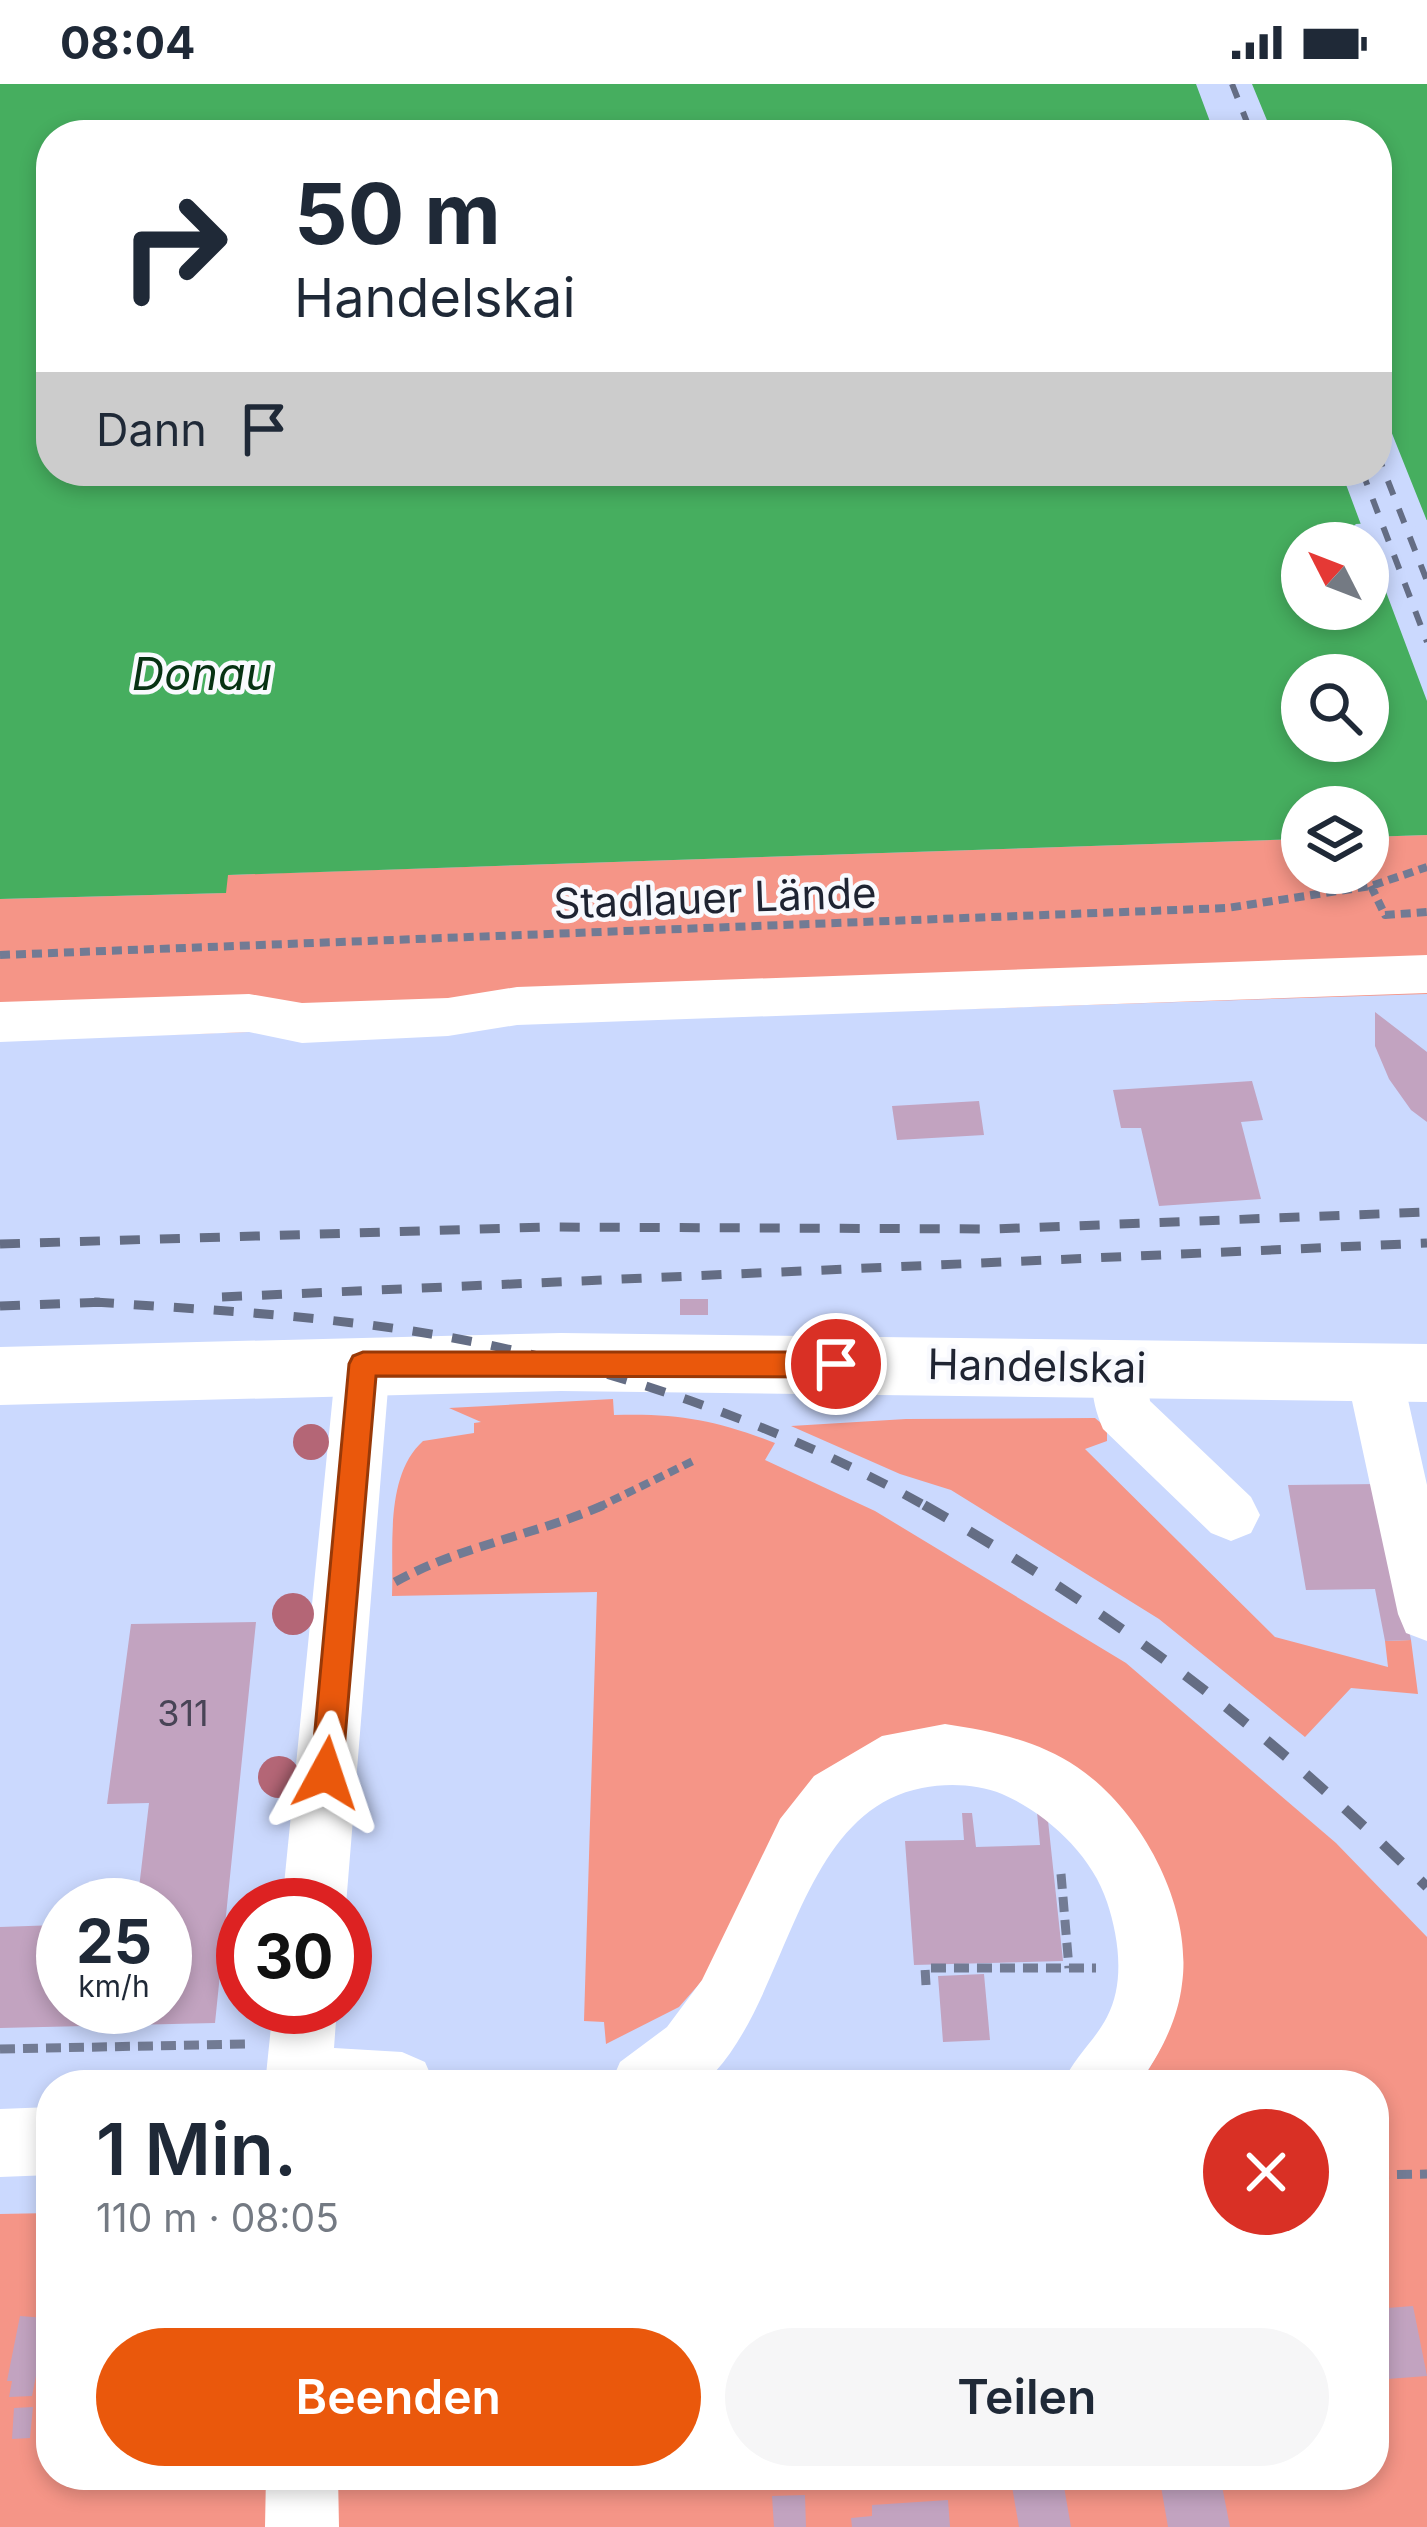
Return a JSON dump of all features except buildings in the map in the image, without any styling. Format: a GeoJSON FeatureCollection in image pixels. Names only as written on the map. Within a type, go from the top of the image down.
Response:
{"type":"FeatureCollection","features":[{"type":"Feature","properties":{"kind":"main road","name":"Handelskai"},"geometry":{"type":"LineString","coordinates":[[0,1376],[363,1364],[1118,1366],[1401,1373]]}},
{"type":"Feature","properties":{"kind":"street"},"geometry":{"type":"LineString","coordinates":[[0,1022],[249,1013],[302,1023],[448,1016],[517,1006],[1427,974]]}},
{"type":"Feature","properties":{"kind":"street"},"geometry":{"type":"LineString","coordinates":[[316,1878],[363,1364]]}},
{"type":"Feature","properties":{"kind":"street"},"geometry":{"type":"LineString","coordinates":[[1118,1366],[1123,1412],[1231,1515]]}},
{"type":"Feature","properties":{"kind":"street"},"geometry":{"type":"LineString","coordinates":[[1401,1373],[1427,1614]]}},
{"type":"Feature","properties":{"kind":"street"},"geometry":{"type":"LineString","coordinates":[[669,2070],[701,2041],[727,2007],[787,1866],[812,1821],[850,1785],[895,1762],[944,1754],[986,1757],[1022,1768],[1059,1789],[1091,1815],[1133,1878],[1144,1912],[1152,1967],[1150,1996],[1135,2035],[1112,2070]]}},
{"type":"Feature","properties":{"kind":"street"},"geometry":{"type":"LineString","coordinates":[[301,2054],[353,2070]]}},
{"type":"Feature","properties":{"kind":"street"},"geometry":{"type":"LineString","coordinates":[[0,2143],[36,2142]]}},
{"type":"Feature","properties":{"kind":"street"},"geometry":{"type":"LineString","coordinates":[[302,2490],[302,2527]]}},
{"type":"Feature","properties":{"kind":"path","name":"Stadlauer Lände"},"geometry":{"type":"LineString","coordinates":[[1389,880],[1427,867]]}},
{"type":"Feature","properties":{"kind":"path","name":"Stadlauer Lände"},"geometry":{"type":"LineString","coordinates":[[0,955],[1227,908],[1319,894]]}},
{"type":"Feature","properties":{"kind":"path"},"geometry":{"type":"LineString","coordinates":[[1375,894],[1385,915],[1427,911]]}},
{"type":"Feature","properties":{"kind":"path"},"geometry":{"type":"LineString","coordinates":[[383,1589],[434,1559],[542,1529],[609,1504],[695,1460]]}},
{"type":"Feature","properties":{"kind":"path"},"geometry":{"type":"LineString","coordinates":[[1060,1857],[1070,1968]]}},
{"type":"Feature","properties":{"kind":"path"},"geometry":{"type":"LineString","coordinates":[[926,1985],[925,1968],[1152,1967]]}},
{"type":"Feature","properties":{"kind":"path"},"geometry":{"type":"LineString","coordinates":[[0,2049],[301,2054]]}},
{"type":"Feature","properties":{"kind":"path"},"geometry":{"type":"LineString","coordinates":[[1389,2175],[1427,2174]]}},
{"type":"Feature","properties":{"kind":"shaded area"},"geometry":{"type":"Polygon","coordinates":[[[1427,835],[1427,994],[0,1040],[0,899],[225,893],[227,875],[1281,840],[1281,894],[1389,894],[1389,836],[1427,835]]]}},
{"type":"Feature","properties":{"kind":"shaded area"},"geometry":{"type":"Polygon","coordinates":[[[613,1399],[614,1415],[696,1420],[775,1443],[765,1460],[875,1511],[1126,1663],[1336,1843],[1427,1937],[1427,2527],[0,2527],[0,2214],[36,2213],[36,2490],[1389,2490],[1389,2070],[1148,2070],[1164,2042],[1160,1884],[918,1735],[679,2007],[606,2044],[604,2022],[584,2021],[597,1592],[392,1596],[392,1536],[402,1473],[423,1441],[474,1433],[474,1423],[481,1422],[449,1408],[613,1399]]]}},
{"type":"Feature","properties":{"kind":"shaded area"},"geometry":{"type":"Polygon","coordinates":[[[1095,1418],[1107,1428],[1107,1441],[1085,1449],[1275,1637],[1388,1667],[1385,1641],[1411,1640],[1418,1694],[1351,1688],[1305,1737],[1159,1619],[951,1490],[900,1474],[791,1426],[906,1419],[1095,1418]]]}},
{"type":"Feature","properties":{"kind":"water","name":"Donau"},"geometry":{"type":"Polygon","coordinates":[[[0,84],[1427,84],[1427,520],[1281,522],[1281,630],[1389,630],[1389,542],[1427,541],[1427,835],[1389,836],[1389,786],[1281,786],[1281,840],[228,875],[226,893],[0,899],[0,84]]]}},
{"type":"Feature","properties":{"kind":"pier"},"geometry":{"type":"Polygon","coordinates":[[[1196,84],[1252,84],[1267,120],[1209,120],[1196,84]]]}},
{"type":"Feature","properties":{"kind":"pier"},"geometry":{"type":"Polygon","coordinates":[[[1392,434],[1427,521],[1427,526],[1389,528],[1389,522],[1360,522],[1347,486],[1392,486],[1392,434]]]}},
{"type":"Feature","properties":{"kind":"pier"},"geometry":{"type":"Polygon","coordinates":[[[1427,535],[1427,701],[1389,600],[1389,536],[1427,535]]]}},
{"type":"Feature","properties":{"kind":"railway"},"geometry":{"type":"LineString","coordinates":[[1232,84],[1246,120]]}},
{"type":"Feature","properties":{"kind":"railway"},"geometry":{"type":"LineString","coordinates":[[1368,486],[1427,642]]}},
{"type":"Feature","properties":{"kind":"railway"},"geometry":{"type":"LineString","coordinates":[[1390,486],[1427,581]]}},
{"type":"Feature","properties":{"kind":"railway"},"geometry":{"type":"LineString","coordinates":[[0,1244],[544,1227],[995,1229],[1427,1212]]}},
{"type":"Feature","properties":{"kind":"railway"},"geometry":{"type":"LineString","coordinates":[[222,1297],[1427,1243]]}},
{"type":"Feature","properties":{"kind":"railway"},"geometry":{"type":"LineString","coordinates":[[94,1302],[99,1302]]}},
{"type":"Feature","properties":{"kind":"railway"},"geometry":{"type":"LineString","coordinates":[[0,1306],[99,1302]]}},
{"type":"Feature","properties":{"kind":"railway"},"geometry":{"type":"LineString","coordinates":[[99,1302],[360,1324],[448,1337],[572,1365],[756,1425],[929,1508]]}},
{"type":"Feature","properties":{"kind":"railway"},"geometry":{"type":"LineString","coordinates":[[99,1302],[108,1302]]}},
{"type":"Feature","properties":{"kind":"railway"},"geometry":{"type":"LineString","coordinates":[[924,1505],[1063,1589],[1189,1678],[1308,1776],[1427,1887]]}},
{"type":"Feature","properties":{"kind":"route"},"geometry":{"type":"LineString","coordinates":[[326,1773],[363,1364],[836,1364]]}}]}
